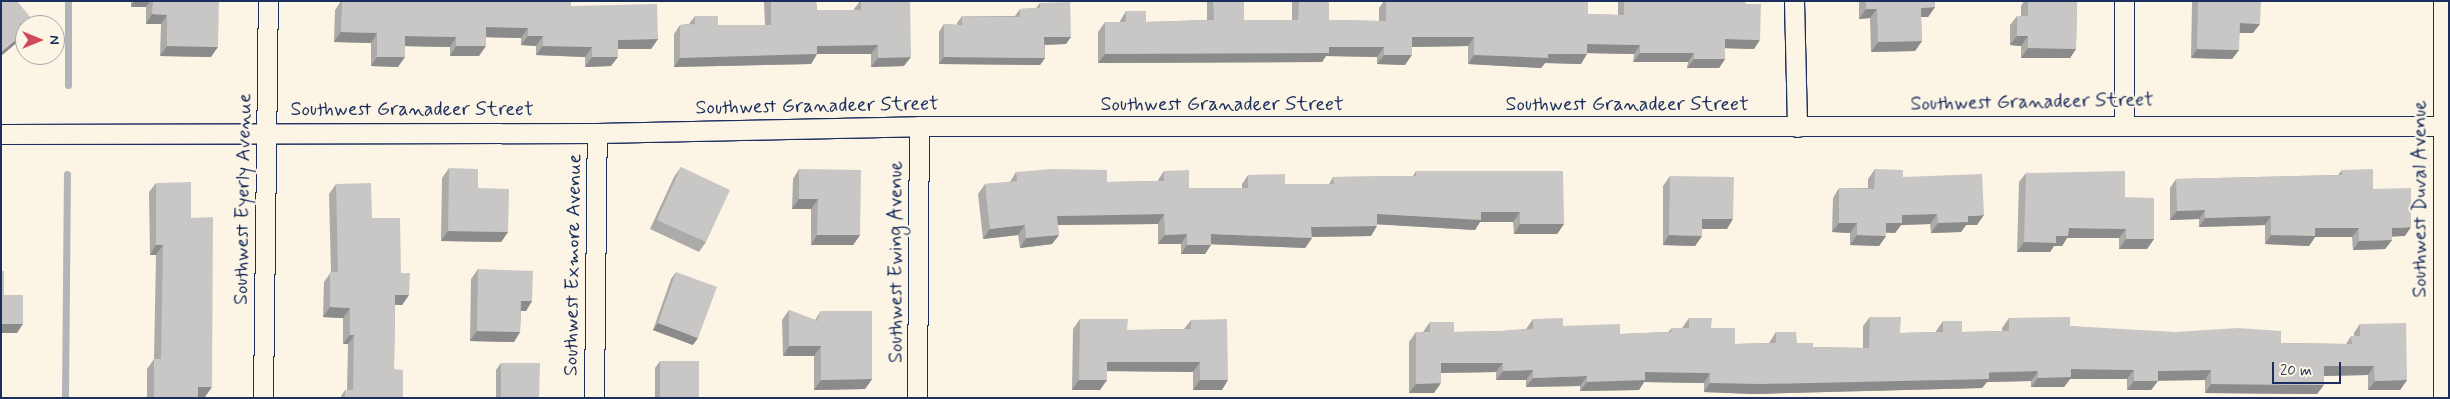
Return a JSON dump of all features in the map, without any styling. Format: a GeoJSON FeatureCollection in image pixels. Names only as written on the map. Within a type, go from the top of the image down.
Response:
{"type":"FeatureCollection","features":[{"type":"Feature","properties":{"kind":"street","name":"Southwest Eyerly Avenue"},"geometry":{"type":"LineString","coordinates":[[263,398],[268,1]]}},
{"type":"Feature","properties":{"kind":"street"},"geometry":{"type":"LineString","coordinates":[[1794,1],[1797,127]]}},
{"type":"Feature","properties":{"kind":"street"},"geometry":{"type":"LineString","coordinates":[[2124,1],[2124,124]]}},
{"type":"Feature","properties":{"kind":"street","name":"Southwest Duval Avenue"},"geometry":{"type":"LineString","coordinates":[[2443,1],[2443,398]]}},
{"type":"Feature","properties":{"kind":"street","name":"Southwest Granadeer Street"},"geometry":{"type":"LineString","coordinates":[[1,134],[265,131],[597,133],[919,126],[1797,127],[2124,124],[2443,126]]}},
{"type":"Feature","properties":{"kind":"street","name":"Southwest Ewing Avenue"},"geometry":{"type":"LineString","coordinates":[[917,398],[919,126]]}},
{"type":"Feature","properties":{"kind":"street","name":"Southwest Exmore Avenue"},"geometry":{"type":"LineString","coordinates":[[594,398],[597,133]]}},
{"type":"Feature","properties":{"kind":"building"},"geometry":{"type":"Polygon","coordinates":[[[1,1],[17,1],[28,15],[15,15],[15,40],[1,52],[1,1]]]}},
{"type":"Feature","properties":{"kind":"building"},"geometry":{"type":"Polygon","coordinates":[[[153,1],[219,1],[218,47],[167,46],[167,15],[152,14],[153,1]]]}},
{"type":"Feature","properties":{"kind":"building"},"geometry":{"type":"Polygon","coordinates":[[[342,1],[571,1],[571,6],[657,4],[658,39],[618,40],[618,57],[592,57],[592,47],[543,46],[543,36],[528,36],[528,28],[486,27],[486,46],[456,46],[456,37],[405,36],[405,57],[377,57],[377,33],[341,32],[342,1]]]}},
{"type":"Feature","properties":{"kind":"building"},"geometry":{"type":"Polygon","coordinates":[[[771,1],[816,1],[817,10],[861,10],[861,1],[910,1],[911,57],[878,58],[878,45],[817,46],[817,54],[680,58],[680,25],[695,24],[695,16],[718,16],[718,25],[771,25],[771,1]]]}},
{"type":"Feature","properties":{"kind":"building"},"geometry":{"type":"Polygon","coordinates":[[[1213,1],[1244,1],[1244,20],[1298,20],[1299,1],[1329,1],[1329,20],[1386,21],[1386,1],[1588,1],[1588,14],[1624,15],[1624,1],[1745,1],[1745,4],[1761,4],[1760,40],[1725,39],[1725,59],[1694,59],[1694,53],[1640,53],[1640,45],[1587,44],[1587,54],[1548,54],[1548,58],[1474,55],[1474,37],[1412,37],[1412,55],[1384,55],[1384,47],[1329,47],[1329,53],[1105,54],[1105,22],[1126,22],[1126,11],[1146,11],[1146,22],[1214,20],[1213,1]]]}},
{"type":"Feature","properties":{"kind":"building"},"geometry":{"type":"Polygon","coordinates":[[[1866,1],[1935,1],[1935,7],[1921,8],[1922,41],[1878,42],[1877,9],[1866,9],[1866,1]]]}},
{"type":"Feature","properties":{"kind":"building"},"geometry":{"type":"Polygon","coordinates":[[[2028,1],[2077,1],[2076,49],[2028,48],[2028,36],[2017,36],[2017,16],[2028,16],[2028,1]]]}},
{"type":"Feature","properties":{"kind":"building"},"geometry":{"type":"Polygon","coordinates":[[[2198,1],[2261,1],[2260,24],[2240,23],[2239,50],[2197,49],[2198,1]]]}},
{"type":"Feature","properties":{"kind":"building"},"geometry":{"type":"Polygon","coordinates":[[[1070,2],[1071,37],[1044,37],[1045,58],[944,57],[944,24],[962,25],[962,16],[1020,17],[1020,9],[1040,8],[1040,3],[1070,2]]]}},
{"type":"Feature","properties":{"kind":"building"},"geometry":{"type":"Polygon","coordinates":[[[681,167],[730,190],[706,242],[657,220],[681,167]]]}},
{"type":"Feature","properties":{"kind":"building"},"geometry":{"type":"Polygon","coordinates":[[[449,168],[478,169],[478,188],[509,189],[508,232],[448,231],[449,168]]]}},
{"type":"Feature","properties":{"kind":"building"},"geometry":{"type":"Polygon","coordinates":[[[799,169],[861,170],[860,235],[817,235],[818,199],[799,199],[799,169]]]}},
{"type":"Feature","properties":{"kind":"building"},"geometry":{"type":"Polygon","coordinates":[[[1052,169],[1107,170],[1107,182],[1164,181],[1164,171],[1189,170],[1189,188],[1248,188],[1248,175],[1285,174],[1285,184],[1334,184],[1333,177],[1416,176],[1416,171],[1563,171],[1564,224],[1520,224],[1520,212],[1481,212],[1481,220],[1377,214],[1377,226],[1311,227],[1312,238],[1211,234],[1211,245],[1187,245],[1187,234],[1165,235],[1164,214],[1057,216],[1059,235],[1026,238],[1025,225],[990,229],[985,184],[1017,181],[1016,172],[1052,169]]]}},
{"type":"Feature","properties":{"kind":"building"},"geometry":{"type":"Polygon","coordinates":[[[1875,169],[1903,170],[1903,177],[1982,174],[1984,215],[1968,216],[1968,222],[1938,223],[1937,214],[1902,215],[1902,223],[1886,223],[1886,236],[1857,235],[1857,223],[1839,223],[1839,188],[1874,189],[1875,169]]]}},
{"type":"Feature","properties":{"kind":"building"},"geometry":{"type":"Polygon","coordinates":[[[2373,169],[2373,189],[2411,188],[2411,227],[2392,228],[2392,240],[2359,241],[2359,228],[2315,228],[2315,236],[2271,235],[2271,216],[2205,218],[2205,210],[2177,211],[2176,179],[2342,175],[2342,170],[2373,169]]]}},
{"type":"Feature","properties":{"kind":"building"},"geometry":{"type":"Polygon","coordinates":[[[2125,171],[2125,197],[2154,198],[2154,239],[2126,239],[2126,229],[2069,228],[2068,236],[2056,236],[2056,243],[2024,242],[2026,173],[2125,171]]]}},
{"type":"Feature","properties":{"kind":"building"},"geometry":{"type":"Polygon","coordinates":[[[1670,176],[1734,177],[1733,219],[1702,219],[1702,236],[1669,235],[1670,176]]]}},
{"type":"Feature","properties":{"kind":"building"},"geometry":{"type":"Polygon","coordinates":[[[191,182],[191,218],[213,217],[212,387],[198,387],[198,398],[154,398],[154,359],[161,359],[163,245],[156,245],[156,183],[191,182]]]}},
{"type":"Feature","properties":{"kind":"building"},"geometry":{"type":"Polygon","coordinates":[[[371,183],[372,218],[400,218],[401,273],[410,273],[409,295],[395,295],[394,369],[403,370],[403,398],[345,398],[345,390],[353,390],[354,335],[350,335],[350,308],[330,307],[330,272],[338,272],[336,184],[371,183]]]}},
{"type":"Feature","properties":{"kind":"building"},"geometry":{"type":"Polygon","coordinates":[[[478,269],[533,271],[532,301],[521,301],[520,332],[477,331],[478,269]]]}},
{"type":"Feature","properties":{"kind":"building"},"geometry":{"type":"Polygon","coordinates":[[[1,271],[4,271],[4,295],[23,295],[23,324],[1,324],[1,271]]]}},
{"type":"Feature","properties":{"kind":"building"},"geometry":{"type":"Polygon","coordinates":[[[676,272],[717,287],[698,338],[658,323],[676,272]]]}},
{"type":"Feature","properties":{"kind":"building"},"geometry":{"type":"Polygon","coordinates":[[[789,310],[817,321],[821,311],[872,311],[872,379],[821,380],[821,346],[789,346],[789,310]]]}},
{"type":"Feature","properties":{"kind":"building"},"geometry":{"type":"Polygon","coordinates":[[[1870,317],[1901,317],[1900,333],[1943,332],[1943,321],[1962,321],[1962,332],[2009,331],[2009,318],[2070,317],[2070,326],[2175,332],[2238,328],[2281,331],[2281,343],[2352,344],[2351,336],[2360,336],[2360,324],[2406,323],[2407,380],[2375,381],[2374,366],[2324,366],[2324,385],[2211,384],[2211,370],[2158,371],[2158,381],[2134,381],[2134,370],[2071,369],[2071,377],[2038,378],[2038,371],[1989,372],[1989,379],[1761,384],[1710,383],[1710,373],[1645,372],[1645,380],[1587,382],[1587,376],[1533,378],[1533,370],[1503,371],[1503,363],[1441,363],[1441,383],[1416,384],[1416,332],[1430,332],[1430,322],[1454,322],[1454,332],[1502,331],[1533,329],[1533,319],[1563,318],[1563,326],[1620,324],[1620,334],[1671,332],[1672,328],[1689,328],[1689,318],[1712,318],[1711,328],[1735,328],[1735,344],[1776,343],[1776,332],[1796,332],[1797,343],[1813,343],[1813,347],[1869,348],[1870,317]]]}},
{"type":"Feature","properties":{"kind":"building"},"geometry":{"type":"Polygon","coordinates":[[[1080,319],[1128,319],[1127,330],[1160,330],[1191,329],[1191,320],[1227,319],[1228,380],[1200,380],[1200,362],[1107,362],[1107,380],[1079,380],[1080,319]]]}},
{"type":"Feature","properties":{"kind":"building"},"geometry":{"type":"Polygon","coordinates":[[[660,361],[699,361],[699,398],[660,398],[660,361]]]}},
{"type":"Feature","properties":{"kind":"building"},"geometry":{"type":"Polygon","coordinates":[[[501,363],[540,363],[539,398],[501,398],[501,363]]]}},
{"type":"Feature","properties":{"kind":"waterway"},"geometry":{"type":"LineString","coordinates":[[68,1],[68,85]]}},
{"type":"Feature","properties":{"kind":"waterway"},"geometry":{"type":"LineString","coordinates":[[65,398],[67,174]]}}]}
